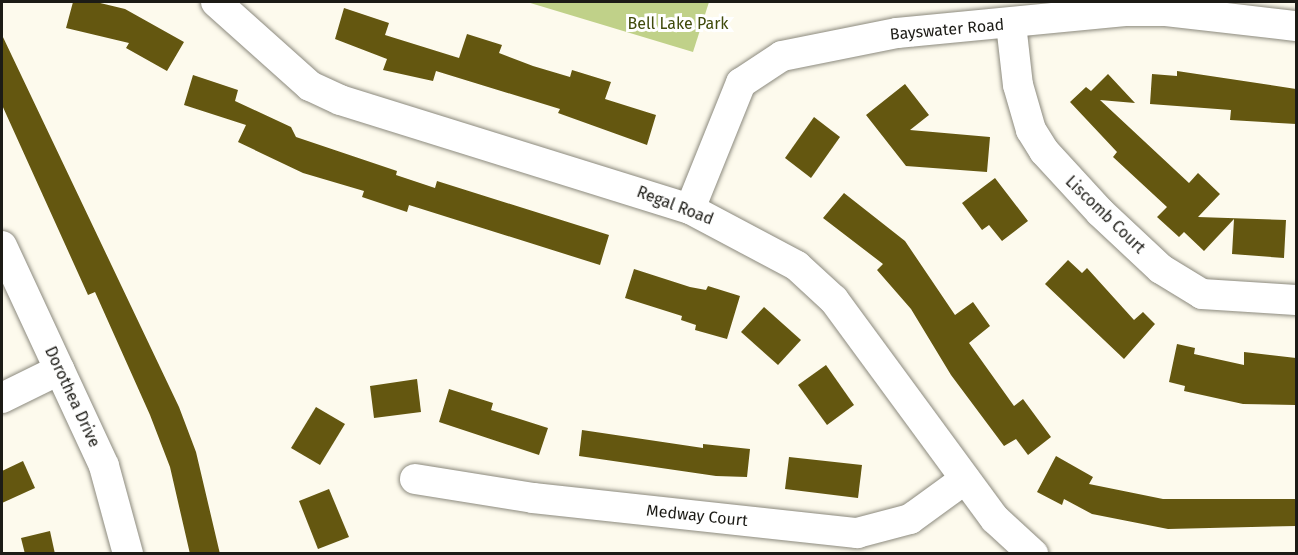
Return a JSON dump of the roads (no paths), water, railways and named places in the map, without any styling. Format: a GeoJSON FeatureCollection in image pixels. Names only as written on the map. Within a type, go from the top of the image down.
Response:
{"type":"FeatureCollection","features":[{"type":"Feature","properties":{"kind":"street","name":"Regal Road"},"geometry":{"type":"LineString","coordinates":[[216,2],[310,86],[340,100],[690,209],[796,266],[834,300],[995,519],[1033,554]]}},
{"type":"Feature","properties":{"kind":"street","name":"Bayswater Road"},"geometry":{"type":"LineString","coordinates":[[690,209],[731,102],[741,83],[782,56],[897,33],[1011,24],[1041,17],[1145,11],[1296,26]]}},
{"type":"Feature","properties":{"kind":"street","name":"Liscomb Court"},"geometry":{"type":"LineString","coordinates":[[1011,24],[1018,85],[1031,130],[1050,159],[1100,212],[1161,269],[1202,294],[1296,300]]}},
{"type":"Feature","properties":{"kind":"street","name":"Dorothea Drive"},"geometry":{"type":"LineString","coordinates":[[2,246],[104,466],[128,554]]}},
{"type":"Feature","properties":{"kind":"street"},"geometry":{"type":"LineString","coordinates":[[2,398],[59,370]]}},
{"type":"Feature","properties":{"kind":"street","name":"Medway Court"},"geometry":{"type":"LineString","coordinates":[[416,479],[533,498],[857,533],[910,519],[965,479]]}},
{"type":"Feature","properties":{"kind":"park label","name":"Bell Lake Park"},"geometry":{"type":"Point","coordinates":[678,24]}}]}
